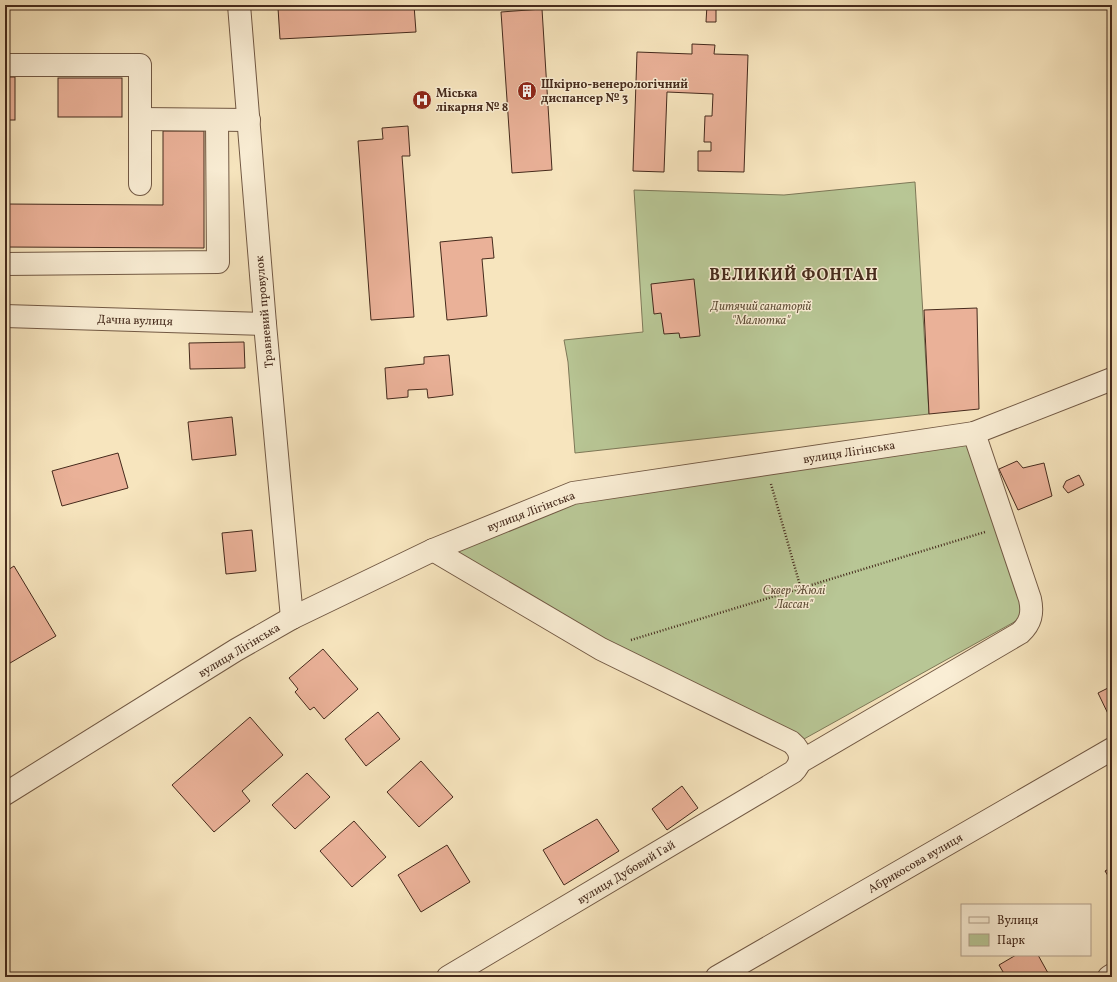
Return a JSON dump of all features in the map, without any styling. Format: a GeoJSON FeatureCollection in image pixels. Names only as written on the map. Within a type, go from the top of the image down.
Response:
{"type":"FeatureCollection","features":[{"type":"Feature","properties":{"kind":"street","name":"Травневий провулок"},"geometry":{"type":"LineString","coordinates":[[239,5],[265,324],[292,618]]}},
{"type":"Feature","properties":{"kind":"street"},"geometry":{"type":"LineString","coordinates":[[5,65],[140,65],[140,184]]}},
{"type":"Feature","properties":{"kind":"street"},"geometry":{"type":"LineString","coordinates":[[140,120],[248,120]]}},
{"type":"Feature","properties":{"kind":"street"},"geometry":{"type":"LineString","coordinates":[[5,264],[218,262],[217,120]]}},
{"type":"Feature","properties":{"kind":"street","name":"Дачна вулиця"},"geometry":{"type":"LineString","coordinates":[[5,316],[265,324]]}},
{"type":"Feature","properties":{"kind":"street","name":"вулиця Лігінська"},"geometry":{"type":"LineString","coordinates":[[5,794],[236,650],[292,618],[433,550],[573,493],[974,432],[1112,379]]}},
{"type":"Feature","properties":{"kind":"street","name":"вулиця Дубовий Гай"},"geometry":{"type":"LineString","coordinates":[[448,977],[793,772],[800,762],[1020,633],[1027,626],[1032,613],[1030,599],[974,432]]}},
{"type":"Feature","properties":{"kind":"street"},"geometry":{"type":"LineString","coordinates":[[433,550],[601,649],[791,742],[799,751],[800,762]]}},
{"type":"Feature","properties":{"kind":"street","name":"Абрикосова вулиця"},"geometry":{"type":"LineString","coordinates":[[717,977],[1112,749]]}},
{"type":"Feature","properties":{"kind":"path"},"geometry":{"type":"LineString","coordinates":[[765,464],[801,589]]}},
{"type":"Feature","properties":{"kind":"path"},"geometry":{"type":"LineString","coordinates":[[601,649],[987,532]]}},
{"type":"Feature","properties":{"kind":"green space","name":"Дитячий санаторій \"Малютка\""},"geometry":{"type":"Polygon","coordinates":[[[915,182],[929,414],[575,453],[568,362],[564,340],[643,332],[634,190],[784,195],[915,182]]]}},
{"type":"Feature","properties":{"kind":"green space","name":"Сквер \"Жюлі Лассан\""},"geometry":{"type":"Polygon","coordinates":[[[966,439],[1034,611],[795,744],[436,553],[574,498],[966,439]]]}},
{"type":"Feature","properties":{"kind":"building"},"geometry":{"type":"Polygon","coordinates":[[[328,5],[414,5],[416,32],[280,39],[278,8],[328,5]]]}},
{"type":"Feature","properties":{"kind":"building"},"geometry":{"type":"Polygon","coordinates":[[[707,5],[716,5],[716,22],[706,22],[707,5]]]}},
{"type":"Feature","properties":{"kind":"building","name":"Шкірно-венерологічний диспансер № 3"},"geometry":{"type":"Polygon","coordinates":[[[542,9],[552,170],[512,173],[501,12],[542,9]]]}},
{"type":"Feature","properties":{"kind":"building"},"geometry":{"type":"Polygon","coordinates":[[[692,44],[715,45],[714,54],[748,55],[744,172],[698,171],[698,151],[711,151],[711,142],[704,142],[705,116],[712,116],[713,94],[667,92],[664,172],[633,171],[637,52],[692,54],[692,44]]]}},
{"type":"Feature","properties":{"kind":"building"},"geometry":{"type":"Polygon","coordinates":[[[5,77],[15,77],[15,120],[5,120],[5,77]]]}},
{"type":"Feature","properties":{"kind":"building"},"geometry":{"type":"Polygon","coordinates":[[[58,78],[122,78],[122,117],[58,117],[58,78]]]}},
{"type":"Feature","properties":{"kind":"building"},"geometry":{"type":"Polygon","coordinates":[[[408,126],[410,156],[402,156],[414,317],[371,320],[358,141],[383,139],[382,128],[408,126]]]}},
{"type":"Feature","properties":{"kind":"building"},"geometry":{"type":"Polygon","coordinates":[[[163,131],[204,131],[204,248],[5,247],[5,204],[163,205],[163,131]]]}},
{"type":"Feature","properties":{"kind":"building"},"geometry":{"type":"Polygon","coordinates":[[[492,237],[494,258],[482,259],[487,316],[447,320],[440,242],[492,237]]]}},
{"type":"Feature","properties":{"kind":"building"},"geometry":{"type":"Polygon","coordinates":[[[694,279],[700,336],[680,338],[679,333],[664,334],[661,313],[654,314],[651,284],[694,279]]]}},
{"type":"Feature","properties":{"kind":"building"},"geometry":{"type":"Polygon","coordinates":[[[977,308],[979,409],[929,414],[924,310],[977,308]]]}},
{"type":"Feature","properties":{"kind":"building"},"geometry":{"type":"Polygon","coordinates":[[[244,342],[245,368],[190,369],[189,343],[244,342]]]}},
{"type":"Feature","properties":{"kind":"building"},"geometry":{"type":"Polygon","coordinates":[[[449,355],[453,395],[428,398],[427,389],[408,390],[408,397],[387,399],[385,368],[424,364],[424,357],[449,355]]]}},
{"type":"Feature","properties":{"kind":"building"},"geometry":{"type":"Polygon","coordinates":[[[232,417],[236,455],[192,460],[188,422],[232,417]]]}},
{"type":"Feature","properties":{"kind":"building"},"geometry":{"type":"Polygon","coordinates":[[[118,453],[128,488],[62,506],[52,471],[118,453]]]}},
{"type":"Feature","properties":{"kind":"building"},"geometry":{"type":"Polygon","coordinates":[[[1017,461],[1023,468],[1044,463],[1052,496],[1018,510],[999,469],[1017,461]]]}},
{"type":"Feature","properties":{"kind":"building"},"geometry":{"type":"Polygon","coordinates":[[[1079,475],[1084,485],[1068,493],[1063,487],[1066,481],[1079,475]]]}},
{"type":"Feature","properties":{"kind":"building"},"geometry":{"type":"Polygon","coordinates":[[[252,530],[256,571],[226,574],[222,533],[252,530]]]}},
{"type":"Feature","properties":{"kind":"building"},"geometry":{"type":"Polygon","coordinates":[[[14,566],[56,636],[5,666],[5,572],[14,566]]]}},
{"type":"Feature","properties":{"kind":"building"},"geometry":{"type":"Polygon","coordinates":[[[323,649],[358,689],[324,719],[314,707],[310,710],[295,692],[298,689],[289,678],[323,649]]]}},
{"type":"Feature","properties":{"kind":"building"},"geometry":{"type":"Polygon","coordinates":[[[1112,686],[1112,722],[1098,693],[1112,686]]]}},
{"type":"Feature","properties":{"kind":"building"},"geometry":{"type":"Polygon","coordinates":[[[378,712],[400,739],[366,766],[345,739],[378,712]]]}},
{"type":"Feature","properties":{"kind":"building"},"geometry":{"type":"Polygon","coordinates":[[[250,717],[283,755],[242,791],[250,801],[214,832],[172,785],[250,717]]]}},
{"type":"Feature","properties":{"kind":"building"},"geometry":{"type":"Polygon","coordinates":[[[421,761],[453,797],[419,827],[387,792],[421,761]]]}},
{"type":"Feature","properties":{"kind":"building"},"geometry":{"type":"Polygon","coordinates":[[[307,773],[330,797],[295,829],[272,805],[307,773]]]}},
{"type":"Feature","properties":{"kind":"building"},"geometry":{"type":"Polygon","coordinates":[[[682,786],[698,808],[667,830],[652,809],[682,786]]]}},
{"type":"Feature","properties":{"kind":"building"},"geometry":{"type":"Polygon","coordinates":[[[597,819],[619,851],[564,885],[543,850],[597,819]]]}},
{"type":"Feature","properties":{"kind":"building"},"geometry":{"type":"Polygon","coordinates":[[[354,821],[386,857],[352,887],[320,851],[354,821]]]}},
{"type":"Feature","properties":{"kind":"building"},"geometry":{"type":"Polygon","coordinates":[[[447,845],[470,882],[421,912],[398,875],[447,845]]]}},
{"type":"Feature","properties":{"kind":"building"},"geometry":{"type":"Polygon","coordinates":[[[1112,867],[1112,882],[1105,871],[1112,867]]]}},
{"type":"Feature","properties":{"kind":"building"},"geometry":{"type":"Polygon","coordinates":[[[1014,956],[1039,956],[1048,973],[1040,977],[1006,977],[999,965],[1014,956]]]}},
{"type":"Feature","properties":{"kind":"place","name":"Шкірно-венерологічний диспансер № 3"},"geometry":{"type":"Point","coordinates":[527,91]}},
{"type":"Feature","properties":{"kind":"place","name":"Міська лікарня № 8"},"geometry":{"type":"Point","coordinates":[422,100]}},
{"type":"Feature","properties":{"kind":"district","name":"ВЕЛИКИЙ ФОНТАН"},"geometry":{"type":"Point","coordinates":[794,274]}}]}
